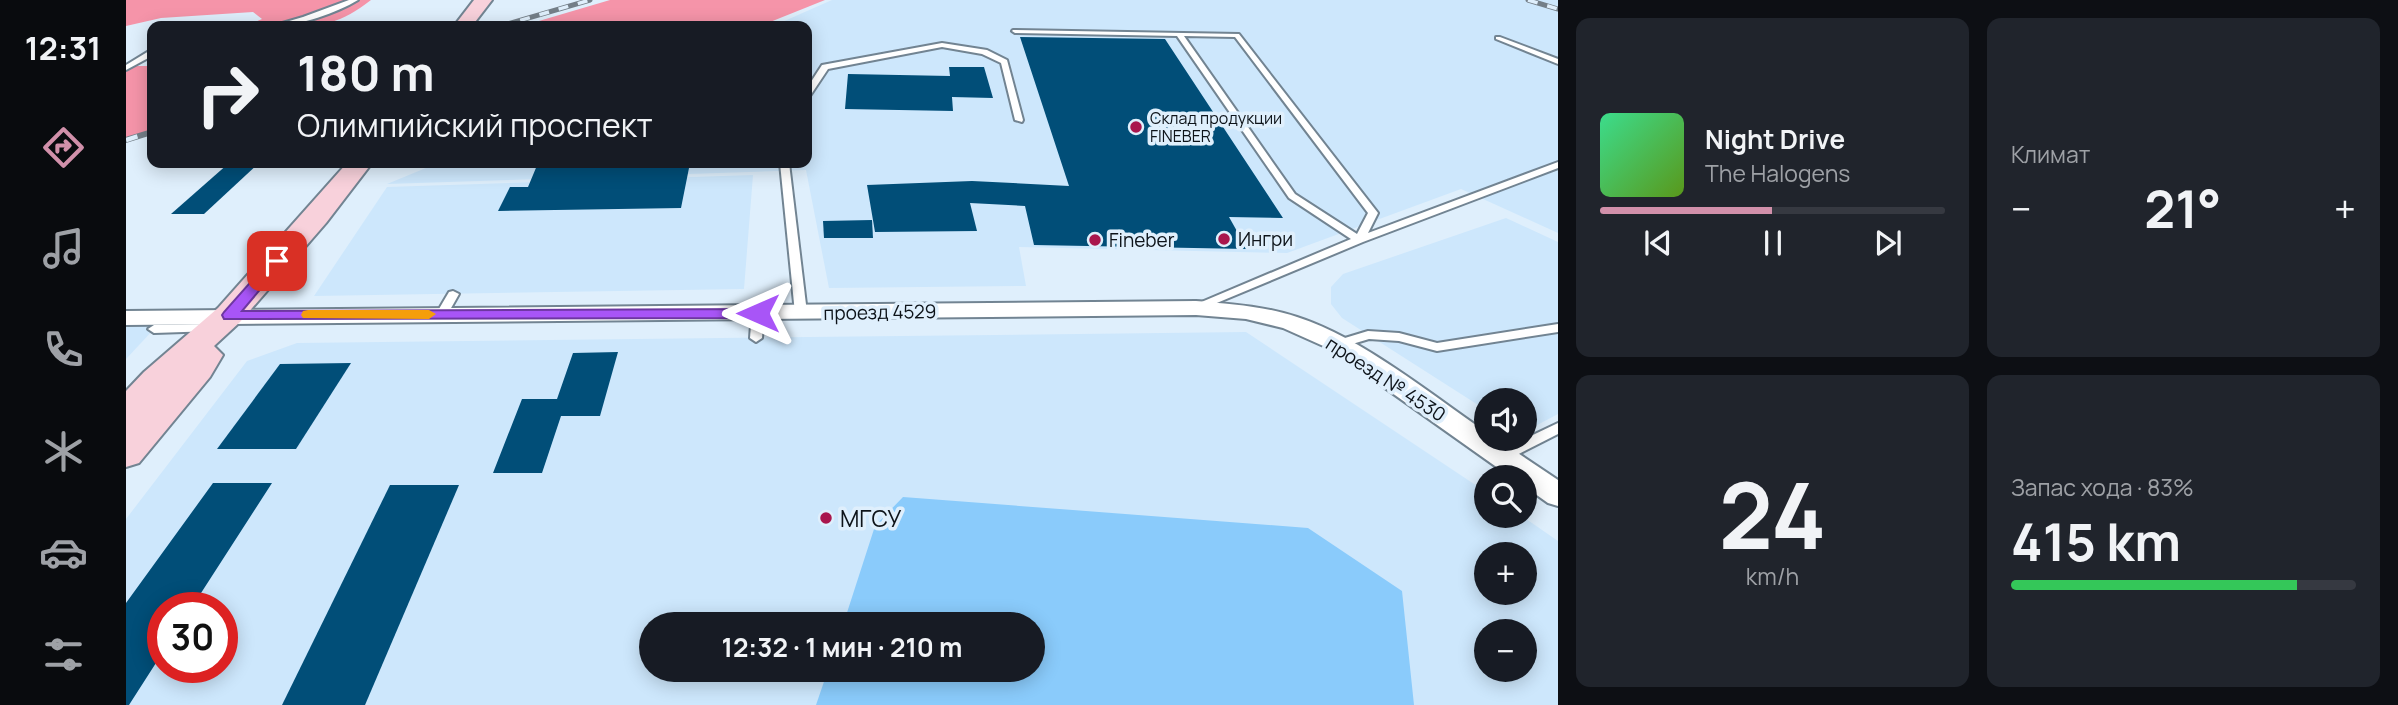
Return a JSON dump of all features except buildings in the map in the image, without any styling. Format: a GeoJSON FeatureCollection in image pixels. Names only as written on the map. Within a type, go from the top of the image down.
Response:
{"type":"FeatureCollection","features":[{"type":"Feature","properties":{"kind":"main road"},"geometry":{"type":"LineString","coordinates":[[467,21],[483,0]]}},
{"type":"Feature","properties":{"kind":"main road"},"geometry":{"type":"LineString","coordinates":[[126,414],[156,380],[222,321],[356,168]]}},
{"type":"Feature","properties":{"kind":"main road"},"geometry":{"type":"LineString","coordinates":[[126,453],[198,369],[222,321]]}},
{"type":"Feature","properties":{"kind":"street","name":"проезд 4529"},"geometry":{"type":"LineString","coordinates":[[126,318],[222,321],[448,304],[758,313],[1196,307]]}},
{"type":"Feature","properties":{"kind":"street","name":"проезд № 4530"},"geometry":{"type":"LineString","coordinates":[[1196,307],[1246,312],[1290,322],[1339,344],[1558,495]]}},
{"type":"Feature","properties":{"kind":"lane"},"geometry":{"type":"LineString","coordinates":[[296,21],[355,0]]}},
{"type":"Feature","properties":{"kind":"lane"},"geometry":{"type":"LineString","coordinates":[[1015,31],[1237,34],[1373,213],[1359,240]]}},
{"type":"Feature","properties":{"kind":"lane"},"geometry":{"type":"LineString","coordinates":[[1179,34],[1292,196],[1359,240]]}},
{"type":"Feature","properties":{"kind":"lane"},"geometry":{"type":"LineString","coordinates":[[1498,38],[1558,62]]}},
{"type":"Feature","properties":{"kind":"lane"},"geometry":{"type":"LineString","coordinates":[[812,86],[825,67],[942,45],[984,52],[1004,62],[1019,120]]}},
{"type":"Feature","properties":{"kind":"lane"},"geometry":{"type":"LineString","coordinates":[[127,68],[147,56]]}},
{"type":"Feature","properties":{"kind":"lane"},"geometry":{"type":"LineString","coordinates":[[1196,307],[1359,240],[1558,165]]}},
{"type":"Feature","properties":{"kind":"lane"},"geometry":{"type":"LineString","coordinates":[[785,168],[801,313]]}},
{"type":"Feature","properties":{"kind":"lane"},"geometry":{"type":"LineString","coordinates":[[756,338],[758,313]]}},
{"type":"Feature","properties":{"kind":"lane"},"geometry":{"type":"LineString","coordinates":[[154,329],[222,321]]}},
{"type":"Feature","properties":{"kind":"lane"},"geometry":{"type":"LineString","coordinates":[[1339,344],[1368,335],[1399,337],[1437,347],[1558,328]]}},
{"type":"Feature","properties":{"kind":"lane"},"geometry":{"type":"LineString","coordinates":[[1502,456],[1558,428]]}},
{"type":"Feature","properties":{"kind":"shaded area"},"geometry":{"type":"Polygon","coordinates":[[[126,0],[371,0],[334,21],[257,21],[262,19],[253,12],[161,18],[126,26],[126,0]]]}},
{"type":"Feature","properties":{"kind":"shaded area"},"geometry":{"type":"Polygon","coordinates":[[[610,0],[825,0],[772,21],[539,21],[610,0]]]}},
{"type":"Feature","properties":{"kind":"shaded area"},"geometry":{"type":"Polygon","coordinates":[[[832,0],[1558,0],[1558,233],[1461,189],[1287,253],[1019,247],[1026,286],[829,288],[806,170],[387,184],[426,168],[812,168],[812,21],[784,21],[832,0]]]}},
{"type":"Feature","properties":{"kind":"shaded area"},"geometry":{"type":"Polygon","coordinates":[[[126,66],[147,66],[147,133],[126,139],[126,66]]]}},
{"type":"Feature","properties":{"kind":"shaded area"},"geometry":{"type":"Polygon","coordinates":[[[753,175],[744,289],[314,296],[387,187],[753,175]]]}},
{"type":"Feature","properties":{"kind":"shaded area"},"geometry":{"type":"Polygon","coordinates":[[[1506,218],[1558,242],[1558,414],[1537,425],[1537,388],[1474,388],[1474,402],[1342,318],[1331,304],[1331,287],[1343,274],[1506,218]]]}},
{"type":"Feature","properties":{"kind":"shaded area"},"geometry":{"type":"Polygon","coordinates":[[[161,321],[154,329],[126,359],[126,322],[161,321]]]}},
{"type":"Feature","properties":{"kind":"shaded area","name":"МГСУ"},"geometry":{"type":"Polygon","coordinates":[[[1246,332],[1474,484],[1474,528],[1537,526],[1558,541],[1558,705],[126,705],[126,519],[247,361],[297,343],[1246,332]]]}},
{"type":"Feature","properties":{"kind":"water"},"geometry":{"type":"Polygon","coordinates":[[[903,497],[1308,528],[1402,591],[1414,705],[816,705],[824,682],[1045,682],[1045,612],[847,612],[875,526],[903,497]]]}},
{"type":"Feature","properties":{"kind":"railway"},"geometry":{"type":"LineString","coordinates":[[518,21],[590,0]]}},
{"type":"Feature","properties":{"kind":"railway"},"geometry":{"type":"LineString","coordinates":[[1528,0],[1558,9]]}},
{"type":"Feature","properties":{"kind":"railway"},"geometry":{"type":"LineString","coordinates":[[126,140],[147,134]]}},
{"type":"Feature","properties":{"kind":"slow traffic"},"geometry":{"type":"LineString","coordinates":[[308,315],[429,314]]}},
{"type":"Feature","properties":{"kind":"place","name":"Склад продукции FINEBER"},"geometry":{"type":"Point","coordinates":[1136,127]}},
{"type":"Feature","properties":{"kind":"place","name":"Ингри"},"geometry":{"type":"Point","coordinates":[1224,239]}},
{"type":"Feature","properties":{"kind":"place","name":"Fineber"},"geometry":{"type":"Point","coordinates":[1095,240]}},
{"type":"Feature","properties":{"kind":"place","name":"МГСУ"},"geometry":{"type":"Point","coordinates":[826,518]}},
{"type":"Feature","properties":{"kind":"route"},"geometry":{"type":"LineString","coordinates":[[277,261],[229,315],[758,313]]}}]}
